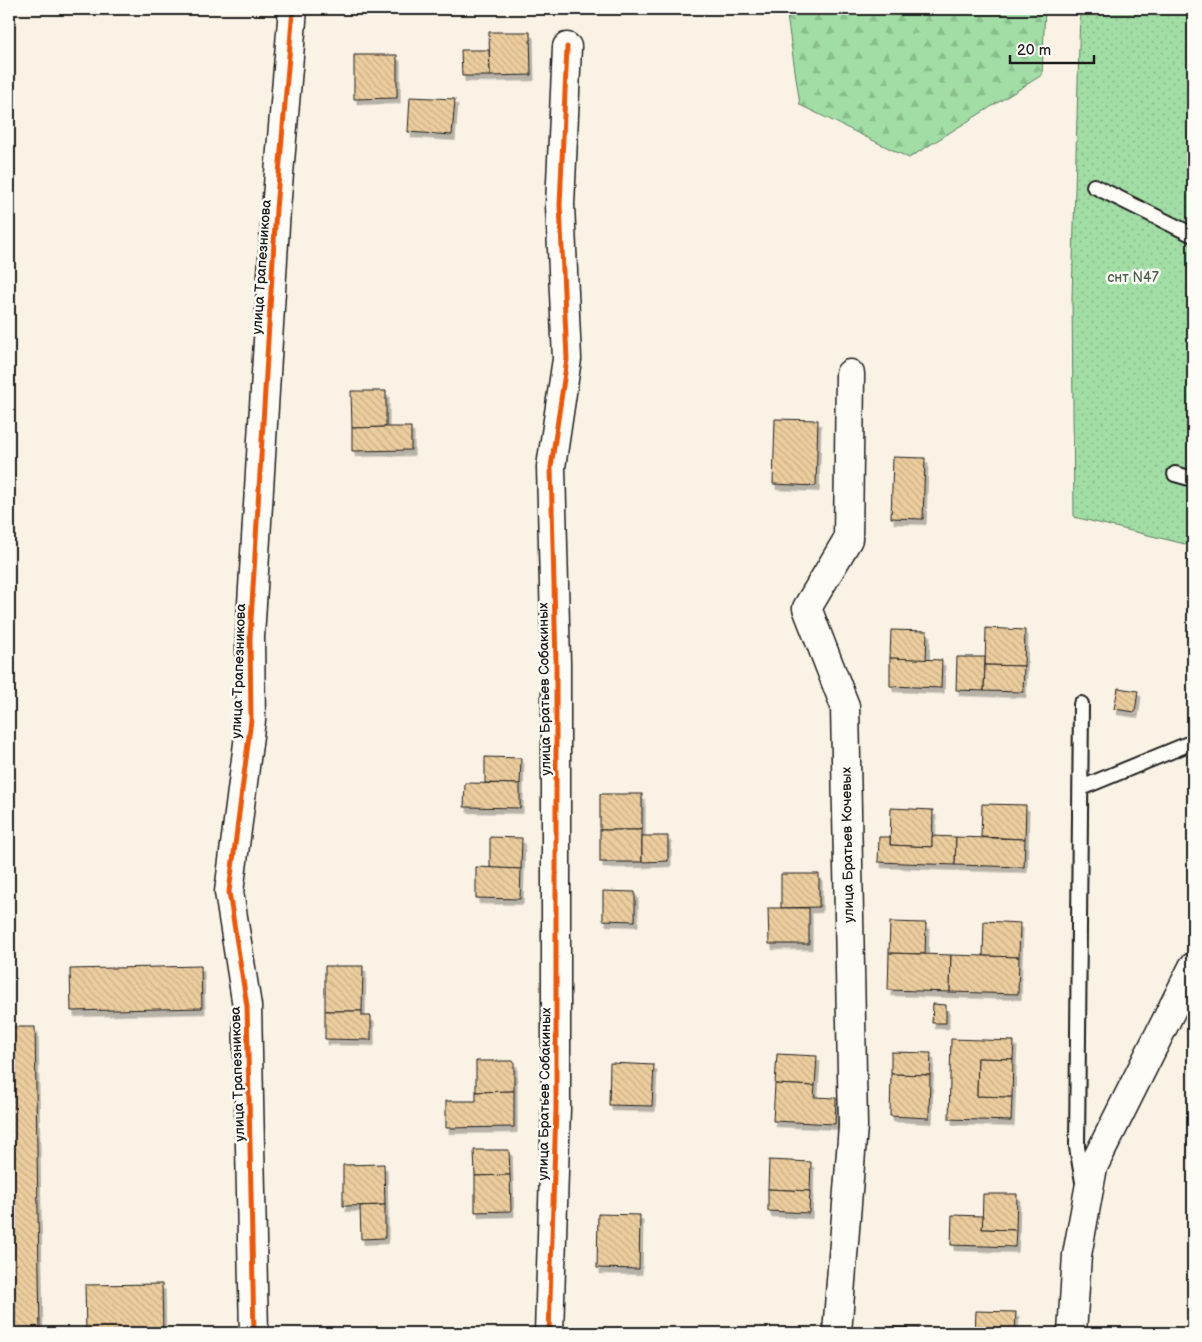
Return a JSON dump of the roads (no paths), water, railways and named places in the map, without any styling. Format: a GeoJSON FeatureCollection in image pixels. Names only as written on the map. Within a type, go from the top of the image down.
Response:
{"type":"FeatureCollection","features":[{"type":"Feature","properties":{"kind":"street","name":"улица Трапезникова"},"geometry":{"type":"LineString","coordinates":[[254,1333],[247,1006],[229,892],[251,720],[250,637],[257,520],[276,209],[294,9]]}},
{"type":"Feature","properties":{"kind":"street","name":"улица Братьев Собакиных"},"geometry":{"type":"LineString","coordinates":[[549,1333],[556,1108],[556,663],[551,467],[568,359],[560,206],[567,47]]}},
{"type":"Feature","properties":{"kind":"street","name":"улица Братьев Кочевых"},"geometry":{"type":"LineString","coordinates":[[837,1333],[853,1126],[845,706],[807,608],[848,539],[850,374]]}},
{"type":"Feature","properties":{"kind":"street"},"geometry":{"type":"LineString","coordinates":[[1072,1333],[1077,1255],[1093,1167],[1193,968]]}},
{"type":"Feature","properties":{"kind":"lane"},"geometry":{"type":"LineString","coordinates":[[1094,186],[1193,235]]}},
{"type":"Feature","properties":{"kind":"lane"},"geometry":{"type":"LineString","coordinates":[[1175,474],[1193,479]]}},
{"type":"Feature","properties":{"kind":"lane"},"geometry":{"type":"LineString","coordinates":[[1081,704],[1077,1147],[1086,1202]]}},
{"type":"Feature","properties":{"kind":"lane"},"geometry":{"type":"LineString","coordinates":[[1081,788],[1193,742]]}},
{"type":"Feature","properties":{"kind":"park label","name":"снт N47"},"geometry":{"type":"Point","coordinates":[1133,277]}}]}
